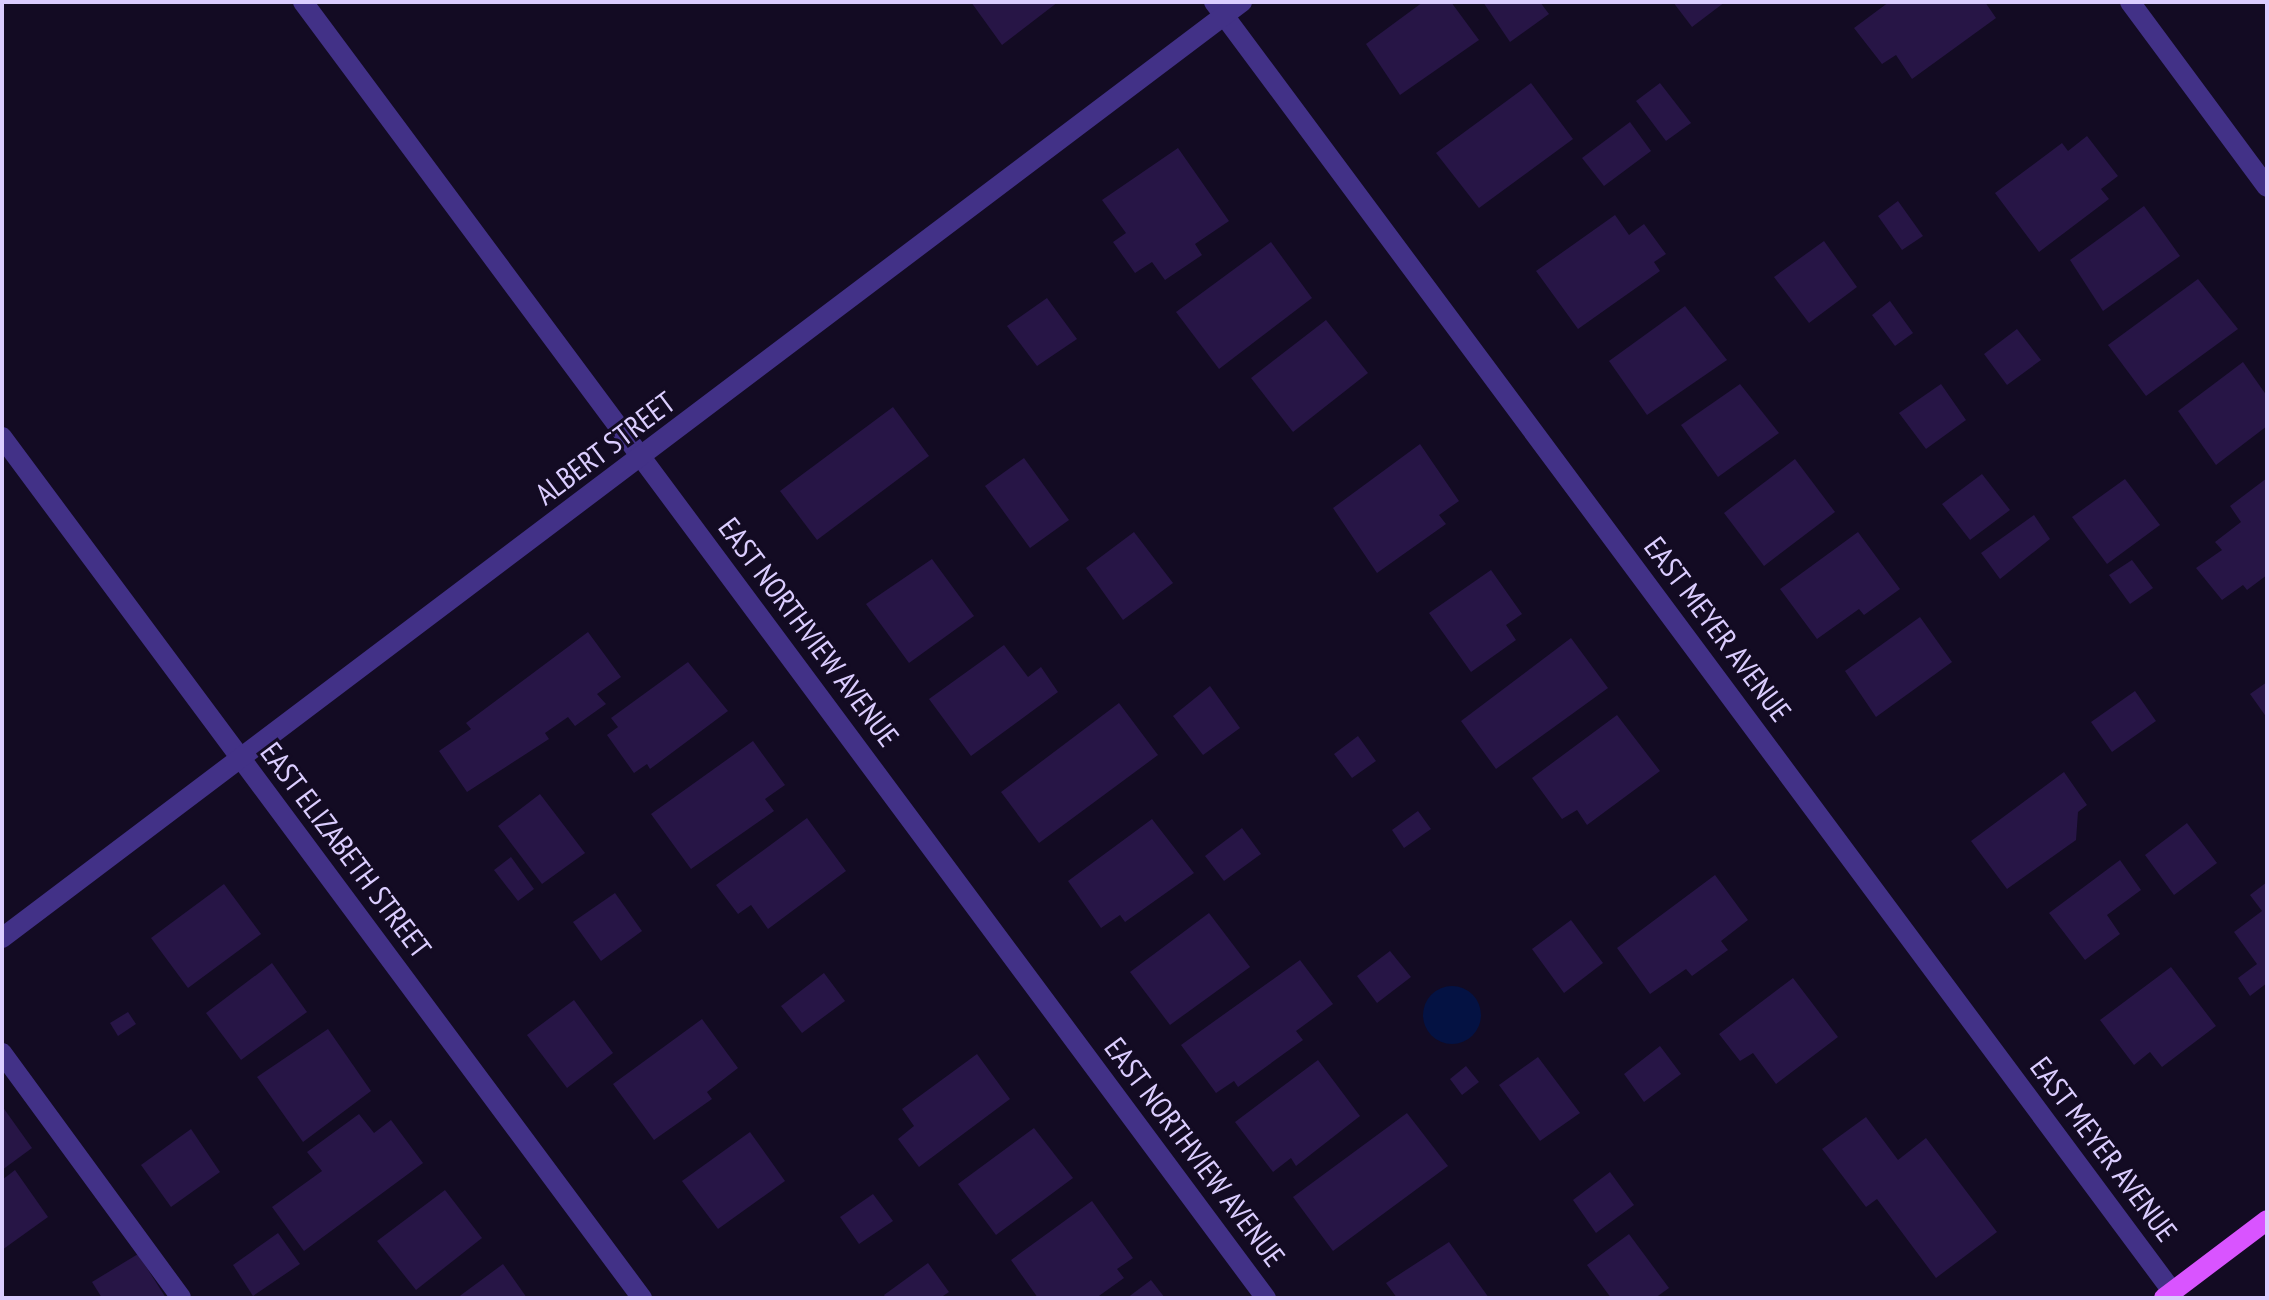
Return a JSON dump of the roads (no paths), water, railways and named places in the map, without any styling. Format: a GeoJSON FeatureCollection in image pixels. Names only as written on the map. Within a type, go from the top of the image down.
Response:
{"type":"FeatureCollection","features":[{"type":"Feature","properties":{"kind":"main road"},"geometry":{"type":"LineString","coordinates":[[2168,1295],[2267,1220]]}},
{"type":"Feature","properties":{"kind":"street","name":"EAST NORTHVIEW AVENUE"},"geometry":{"type":"LineString","coordinates":[[303,2],[1266,1298]]}},
{"type":"Feature","properties":{"kind":"street","name":"ALBERT STREET"},"geometry":{"type":"LineString","coordinates":[[2,938],[642,458],[1219,9],[1242,2]]}},
{"type":"Feature","properties":{"kind":"street"},"geometry":{"type":"LineString","coordinates":[[2130,2],[2267,187]]}},
{"type":"Feature","properties":{"kind":"street","name":"EAST MEYER AVENUE"},"geometry":{"type":"LineString","coordinates":[[1219,9],[2168,1295]]}},
{"type":"Feature","properties":{"kind":"street","name":"EAST ELIZABETH STREET"},"geometry":{"type":"LineString","coordinates":[[2,437],[642,1298]]}},
{"type":"Feature","properties":{"kind":"street"},"geometry":{"type":"LineString","coordinates":[[2,1053],[181,1298]]}}]}
